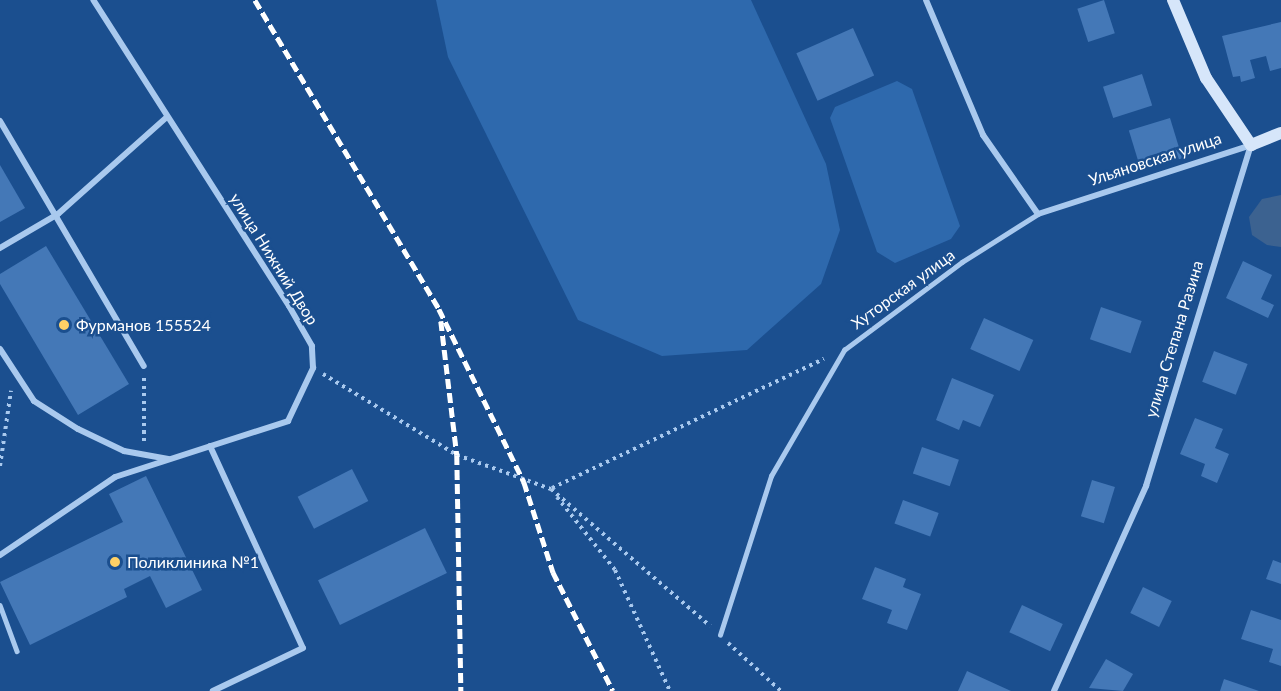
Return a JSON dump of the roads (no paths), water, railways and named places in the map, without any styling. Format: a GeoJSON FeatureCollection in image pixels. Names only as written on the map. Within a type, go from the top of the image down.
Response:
{"type":"FeatureCollection","features":[{"type":"Feature","properties":{"kind":"street","name":"улица Нижний Двор"},"geometry":{"type":"LineString","coordinates":[[93,0],[312,346],[313,368],[288,421],[210,446]]}},
{"type":"Feature","properties":{"kind":"street"},"geometry":{"type":"LineString","coordinates":[[926,0],[983,135],[1038,214]]}},
{"type":"Feature","properties":{"kind":"street"},"geometry":{"type":"LineString","coordinates":[[1173,0],[1206,78],[1251,146]]}},
{"type":"Feature","properties":{"kind":"street"},"geometry":{"type":"LineString","coordinates":[[0,248],[56,215],[167,117]]}},
{"type":"Feature","properties":{"kind":"street"},"geometry":{"type":"LineString","coordinates":[[0,121],[144,366]]}},
{"type":"Feature","properties":{"kind":"street","name":"Ульяновская улица"},"geometry":{"type":"LineString","coordinates":[[1038,214],[1251,146],[1281,134]]}},
{"type":"Feature","properties":{"kind":"street","name":"улица Степана Разина"},"geometry":{"type":"LineString","coordinates":[[1054,691],[1146,486],[1251,146]]}},
{"type":"Feature","properties":{"kind":"street"},"geometry":{"type":"LineString","coordinates":[[0,349],[34,401],[78,429],[124,451],[170,459]]}},
{"type":"Feature","properties":{"kind":"street"},"geometry":{"type":"LineString","coordinates":[[0,555],[115,477],[210,446],[303,648],[213,691]]}},
{"type":"Feature","properties":{"kind":"lane","name":"Хуторская улица"},"geometry":{"type":"LineString","coordinates":[[720,636],[771,476],[843,350],[962,262],[1038,214]]}},
{"type":"Feature","properties":{"kind":"lane"},"geometry":{"type":"LineString","coordinates":[[0,605],[17,651]]}},
{"type":"Feature","properties":{"kind":"railway"},"geometry":{"type":"LineString","coordinates":[[255,0],[439,309],[524,482],[553,572],[613,691]]}},
{"type":"Feature","properties":{"kind":"railway"},"geometry":{"type":"LineString","coordinates":[[441,321],[457,455],[461,691]]}},
{"type":"Feature","properties":{"kind":"place","name":"Фурманов 155524"},"geometry":{"type":"Point","coordinates":[64,325]}},
{"type":"Feature","properties":{"kind":"place","name":"Поликлиника №1"},"geometry":{"type":"Point","coordinates":[115,562]}}]}
